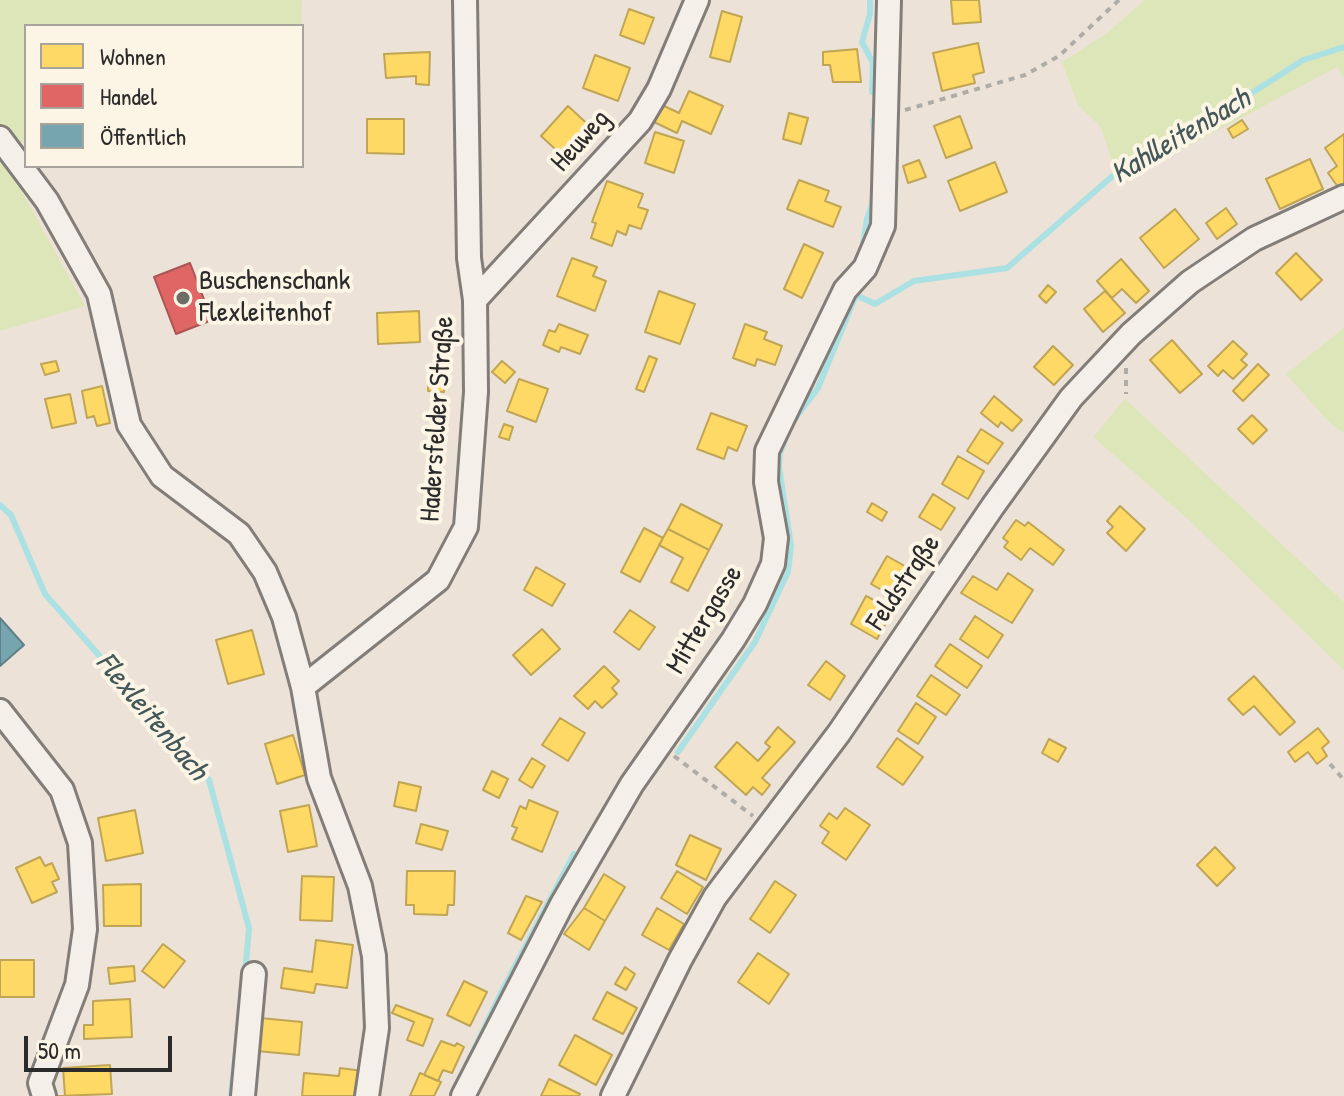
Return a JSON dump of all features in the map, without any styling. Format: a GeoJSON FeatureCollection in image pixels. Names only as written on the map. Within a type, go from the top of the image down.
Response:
{"type":"FeatureCollection","features":[{"type":"Feature","properties":{"kind":"street","name":"Hadersfelder Straße"},"geometry":{"type":"LineString","coordinates":[[303,687],[438,580],[466,527],[476,392],[475,300],[469,258],[465,0]]}},
{"type":"Feature","properties":{"kind":"street","name":"Heuweg"},"geometry":{"type":"LineString","coordinates":[[475,300],[640,121],[659,89],[697,0]]}},
{"type":"Feature","properties":{"kind":"street","name":"Mittergasse"},"geometry":{"type":"LineString","coordinates":[[463,1096],[562,904],[632,784],[733,640],[755,604],[773,564],[776,538],[766,482],[767,451],[845,290],[865,268],[883,226],[889,0]]}},
{"type":"Feature","properties":{"kind":"street"},"geometry":{"type":"LineString","coordinates":[[0,138],[47,201],[99,294],[129,425],[162,476],[239,534],[265,572],[284,617],[303,687],[319,778],[360,886],[374,956],[377,1028],[367,1096]]}},
{"type":"Feature","properties":{"kind":"street","name":"Feldstraße"},"geometry":{"type":"LineString","coordinates":[[613,1096],[680,960],[715,897],[839,733],[993,506],[1071,398],[1131,334],[1190,282],[1254,239],[1344,197]]}},
{"type":"Feature","properties":{"kind":"street"},"geometry":{"type":"LineString","coordinates":[[0,711],[62,790],[80,843],[85,929],[77,985],[40,1083],[44,1096]]}},
{"type":"Feature","properties":{"kind":"street"},"geometry":{"type":"LineString","coordinates":[[243,1096],[254,974]]}},
{"type":"Feature","properties":{"kind":"path"},"geometry":{"type":"LineString","coordinates":[[888,115],[1025,75],[1059,56],[1119,0]]}},
{"type":"Feature","properties":{"kind":"path"},"geometry":{"type":"LineString","coordinates":[[661,746],[767,827]]}},
{"type":"Feature","properties":{"kind":"path"},"geometry":{"type":"LineString","coordinates":[[1330,764],[1344,780]]}},
{"type":"Feature","properties":{"kind":"green space"},"geometry":{"type":"Polygon","coordinates":[[[0,0],[302,0],[301,24],[24,24],[24,142],[0,148],[0,0]]]}},
{"type":"Feature","properties":{"kind":"green space"},"geometry":{"type":"Polygon","coordinates":[[[1145,0],[1344,0],[1344,78],[1337,67],[1119,183],[1101,127],[1078,105],[1062,62],[1106,34],[1145,0]]]}},
{"type":"Feature","properties":{"kind":"green space"},"geometry":{"type":"Polygon","coordinates":[[[0,152],[85,306],[0,331],[0,152]]]}},
{"type":"Feature","properties":{"kind":"green space"},"geometry":{"type":"Polygon","coordinates":[[[1344,328],[1344,433],[1330,423],[1286,374],[1344,328]]]}},
{"type":"Feature","properties":{"kind":"green space"},"geometry":{"type":"Polygon","coordinates":[[[1125,399],[1344,602],[1344,670],[1188,519],[1093,437],[1125,399]]]}},
{"type":"Feature","properties":{"kind":"building: Wohnen"},"geometry":{"type":"Polygon","coordinates":[[[951,0],[979,0],[981,22],[953,24],[951,0]]]}},
{"type":"Feature","properties":{"kind":"building: Wohnen"},"geometry":{"type":"Polygon","coordinates":[[[629,9],[654,18],[644,44],[620,35],[629,9]]]}},
{"type":"Feature","properties":{"kind":"building: Wohnen"},"geometry":{"type":"Polygon","coordinates":[[[722,11],[742,17],[730,62],[710,57],[722,11]]]}},
{"type":"Feature","properties":{"kind":"building: Wohnen"},"geometry":{"type":"Polygon","coordinates":[[[978,43],[984,72],[973,75],[975,83],[942,91],[933,53],[978,43]]]}},
{"type":"Feature","properties":{"kind":"building: Wohnen"},"geometry":{"type":"Polygon","coordinates":[[[857,49],[861,82],[833,82],[830,65],[823,65],[823,52],[857,49]]]}},
{"type":"Feature","properties":{"kind":"building: Wohnen"},"geometry":{"type":"Polygon","coordinates":[[[430,52],[429,85],[416,84],[416,76],[386,78],[384,54],[430,52]]]}},
{"type":"Feature","properties":{"kind":"building: Wohnen"},"geometry":{"type":"Polygon","coordinates":[[[595,55],[630,68],[618,101],[583,88],[595,55]]]}},
{"type":"Feature","properties":{"kind":"building: Wohnen"},"geometry":{"type":"Polygon","coordinates":[[[689,91],[723,106],[711,134],[682,121],[677,133],[654,122],[662,105],[679,113],[689,91]]]}},
{"type":"Feature","properties":{"kind":"building: Wohnen"},"geometry":{"type":"Polygon","coordinates":[[[568,106],[594,130],[566,159],[541,136],[568,106]]]}},
{"type":"Feature","properties":{"kind":"building: Wohnen"},"geometry":{"type":"Polygon","coordinates":[[[789,113],[808,118],[801,144],[783,139],[789,113]]]}},
{"type":"Feature","properties":{"kind":"building: Wohnen"},"geometry":{"type":"Polygon","coordinates":[[[960,116],[972,148],[946,158],[934,126],[960,116]]]}},
{"type":"Feature","properties":{"kind":"building: Wohnen"},"geometry":{"type":"Polygon","coordinates":[[[367,119],[404,119],[404,154],[367,153],[367,119]]]}},
{"type":"Feature","properties":{"kind":"building: Wohnen"},"geometry":{"type":"Polygon","coordinates":[[[1242,120],[1248,129],[1233,138],[1228,129],[1242,120]]]}},
{"type":"Feature","properties":{"kind":"building: Wohnen"},"geometry":{"type":"Polygon","coordinates":[[[655,132],[684,141],[674,173],[645,163],[655,132]]]}},
{"type":"Feature","properties":{"kind":"building: Wohnen"},"geometry":{"type":"Polygon","coordinates":[[[1344,134],[1344,188],[1341,191],[1328,173],[1337,166],[1325,148],[1344,134]]]}},
{"type":"Feature","properties":{"kind":"building: Wohnen"},"geometry":{"type":"Polygon","coordinates":[[[1310,159],[1323,189],[1280,209],[1266,179],[1310,159]]]}},
{"type":"Feature","properties":{"kind":"building: Wohnen"},"geometry":{"type":"Polygon","coordinates":[[[919,160],[926,177],[908,183],[903,166],[919,160]]]}},
{"type":"Feature","properties":{"kind":"building: Wohnen"},"geometry":{"type":"Polygon","coordinates":[[[995,162],[1007,192],[960,211],[948,181],[995,162]]]}},
{"type":"Feature","properties":{"kind":"building: Wohnen"},"geometry":{"type":"Polygon","coordinates":[[[799,180],[829,191],[825,201],[841,207],[833,227],[787,209],[799,180]]]}},
{"type":"Feature","properties":{"kind":"building: Wohnen"},"geometry":{"type":"Polygon","coordinates":[[[607,181],[643,194],[638,207],[648,210],[641,229],[629,225],[626,235],[617,231],[612,246],[591,238],[596,223],[592,222],[607,181]]]}},
{"type":"Feature","properties":{"kind":"building: Wohnen"},"geometry":{"type":"Polygon","coordinates":[[[1226,208],[1237,224],[1217,239],[1206,223],[1226,208]]]}},
{"type":"Feature","properties":{"kind":"building: Wohnen"},"geometry":{"type":"Polygon","coordinates":[[[1175,209],[1199,239],[1164,268],[1140,238],[1175,209]]]}},
{"type":"Feature","properties":{"kind":"building: Wohnen"},"geometry":{"type":"Polygon","coordinates":[[[804,244],[823,253],[802,298],[784,289],[804,244]]]}},
{"type":"Feature","properties":{"kind":"building: Wohnen"},"geometry":{"type":"Polygon","coordinates":[[[1296,253],[1322,280],[1301,300],[1276,273],[1296,253]]]}},
{"type":"Feature","properties":{"kind":"building: Wohnen"},"geometry":{"type":"Polygon","coordinates":[[[572,258],[597,267],[593,276],[606,281],[595,311],[557,296],[572,258]]]}},
{"type":"Feature","properties":{"kind":"building: Wohnen"},"geometry":{"type":"Polygon","coordinates":[[[1121,259],[1149,291],[1136,303],[1122,289],[1112,298],[1097,281],[1121,259]]]}},
{"type":"Feature","properties":{"kind":"building: Wohnen"},"geometry":{"type":"Polygon","coordinates":[[[1048,285],[1056,292],[1046,303],[1039,296],[1048,285]]]}},
{"type":"Feature","properties":{"kind":"building: Wohnen"},"geometry":{"type":"Polygon","coordinates":[[[659,291],[695,304],[680,344],[645,332],[659,291]]]}},
{"type":"Feature","properties":{"kind":"building: Wohnen"},"geometry":{"type":"Polygon","coordinates":[[[1105,291],[1125,313],[1103,332],[1084,309],[1105,291]]]}},
{"type":"Feature","properties":{"kind":"building: Wohnen"},"geometry":{"type":"Polygon","coordinates":[[[419,311],[420,342],[378,344],[377,313],[419,311]]]}},
{"type":"Feature","properties":{"kind":"building: Wohnen"},"geometry":{"type":"Polygon","coordinates":[[[559,324],[588,335],[580,354],[561,347],[559,352],[543,345],[549,330],[555,332],[559,324]]]}},
{"type":"Feature","properties":{"kind":"building: Wohnen"},"geometry":{"type":"Polygon","coordinates":[[[745,324],[767,332],[764,339],[782,346],[775,365],[757,359],[755,366],[733,358],[745,324]]]}},
{"type":"Feature","properties":{"kind":"building: Wohnen"},"geometry":{"type":"Polygon","coordinates":[[[1172,340],[1202,374],[1180,393],[1150,360],[1172,340]]]}},
{"type":"Feature","properties":{"kind":"building: Wohnen"},"geometry":{"type":"Polygon","coordinates":[[[1233,341],[1247,354],[1241,360],[1247,365],[1233,379],[1223,370],[1218,376],[1208,366],[1233,341]]]}},
{"type":"Feature","properties":{"kind":"building: Wohnen"},"geometry":{"type":"Polygon","coordinates":[[[1053,346],[1073,365],[1054,385],[1034,367],[1053,346]]]}},
{"type":"Feature","properties":{"kind":"building: Wohnen"},"geometry":{"type":"Polygon","coordinates":[[[649,356],[657,359],[644,392],[636,389],[649,356]]]}},
{"type":"Feature","properties":{"kind":"building: Wohnen"},"geometry":{"type":"Polygon","coordinates":[[[56,361],[59,371],[45,375],[41,364],[56,361]]]}},
{"type":"Feature","properties":{"kind":"building: Wohnen"},"geometry":{"type":"Polygon","coordinates":[[[502,361],[515,372],[505,383],[492,372],[502,361]]]}},
{"type":"Feature","properties":{"kind":"building: Wohnen"},"geometry":{"type":"Polygon","coordinates":[[[1258,364],[1269,375],[1243,401],[1233,391],[1258,364]]]}},
{"type":"Feature","properties":{"kind":"building: Wohnen"},"geometry":{"type":"Polygon","coordinates":[[[429,371],[445,372],[444,392],[428,391],[429,371]]]}},
{"type":"Feature","properties":{"kind":"building: Wohnen"},"geometry":{"type":"Polygon","coordinates":[[[519,379],[548,389],[536,422],[507,411],[519,379]]]}},
{"type":"Feature","properties":{"kind":"building: Wohnen"},"geometry":{"type":"Polygon","coordinates":[[[102,386],[110,423],[97,426],[94,416],[87,418],[82,391],[102,386]]]}},
{"type":"Feature","properties":{"kind":"building: Wohnen"},"geometry":{"type":"Polygon","coordinates":[[[70,394],[76,423],[52,428],[45,399],[70,394]]]}},
{"type":"Feature","properties":{"kind":"building: Wohnen"},"geometry":{"type":"Polygon","coordinates":[[[994,396],[1022,420],[1012,431],[1001,422],[998,427],[981,413],[994,396]]]}},
{"type":"Feature","properties":{"kind":"building: Wohnen"},"geometry":{"type":"Polygon","coordinates":[[[711,413],[747,426],[737,451],[728,447],[724,459],[697,449],[711,413]]]}},
{"type":"Feature","properties":{"kind":"building: Wohnen"},"geometry":{"type":"Polygon","coordinates":[[[1252,415],[1267,430],[1253,444],[1238,429],[1252,415]]]}},
{"type":"Feature","properties":{"kind":"building: Wohnen"},"geometry":{"type":"Polygon","coordinates":[[[504,424],[513,427],[509,440],[499,437],[504,424]]]}},
{"type":"Feature","properties":{"kind":"building: Wohnen"},"geometry":{"type":"Polygon","coordinates":[[[981,429],[1003,443],[988,464],[967,451],[981,429]]]}},
{"type":"Feature","properties":{"kind":"building: Wohnen"},"geometry":{"type":"Polygon","coordinates":[[[958,456],[984,471],[968,499],[942,484],[958,456]]]}},
{"type":"Feature","properties":{"kind":"building: Wohnen"},"geometry":{"type":"Polygon","coordinates":[[[933,494],[955,508],[941,530],[919,517],[933,494]]]}},
{"type":"Feature","properties":{"kind":"building: Wohnen"},"geometry":{"type":"Polygon","coordinates":[[[872,503],[887,512],[882,521],[867,512],[872,503]]]}},
{"type":"Feature","properties":{"kind":"building: Wohnen"},"geometry":{"type":"Polygon","coordinates":[[[681,504],[722,525],[709,550],[668,529],[681,504]]]}},
{"type":"Feature","properties":{"kind":"building: Wohnen"},"geometry":{"type":"Polygon","coordinates":[[[1120,506],[1145,529],[1126,551],[1107,533],[1113,527],[1107,521],[1120,506]]]}},
{"type":"Feature","properties":{"kind":"building: Wohnen"},"geometry":{"type":"Polygon","coordinates":[[[1016,520],[1025,526],[1028,522],[1064,550],[1053,565],[1030,548],[1021,560],[1004,547],[1008,542],[1003,538],[1016,520]]]}},
{"type":"Feature","properties":{"kind":"building: Wohnen"},"geometry":{"type":"Polygon","coordinates":[[[644,528],[663,538],[640,582],[621,572],[644,528]]]}},
{"type":"Feature","properties":{"kind":"building: Wohnen"},"geometry":{"type":"Polygon","coordinates":[[[668,529],[709,550],[688,591],[671,582],[683,558],[659,545],[668,529]]]}},
{"type":"Feature","properties":{"kind":"building: Wohnen"},"geometry":{"type":"Polygon","coordinates":[[[887,556],[917,573],[901,601],[871,584],[887,556]]]}},
{"type":"Feature","properties":{"kind":"building: Wohnen"},"geometry":{"type":"Polygon","coordinates":[[[536,567],[565,584],[552,606],[524,590],[536,567]]]}},
{"type":"Feature","properties":{"kind":"building: Wohnen"},"geometry":{"type":"Polygon","coordinates":[[[1008,573],[1033,590],[1012,623],[961,593],[973,576],[997,590],[1008,573]]]}},
{"type":"Feature","properties":{"kind":"building: Wohnen"},"geometry":{"type":"Polygon","coordinates":[[[866,596],[893,610],[877,639],[851,624],[866,596]]]}},
{"type":"Feature","properties":{"kind":"building: Wohnen"},"geometry":{"type":"Polygon","coordinates":[[[630,610],[655,627],[639,650],[614,632],[630,610]]]}},
{"type":"Feature","properties":{"kind":"building: Wohnen"},"geometry":{"type":"Polygon","coordinates":[[[975,616],[1003,635],[988,658],[960,639],[975,616]]]}},
{"type":"Feature","properties":{"kind":"building: Wohnen"},"geometry":{"type":"Polygon","coordinates":[[[542,629],[560,649],[531,675],[513,655],[542,629]]]}},
{"type":"Feature","properties":{"kind":"building: Wohnen"},"geometry":{"type":"Polygon","coordinates":[[[252,630],[264,674],[228,684],[216,640],[252,630]]]}},
{"type":"Feature","properties":{"kind":"building: Wohnen"},"geometry":{"type":"Polygon","coordinates":[[[950,644],[982,666],[967,688],[935,666],[950,644]]]}},
{"type":"Feature","properties":{"kind":"building: Wohnen"},"geometry":{"type":"Polygon","coordinates":[[[826,661],[845,676],[830,700],[808,685],[826,661]]]}},
{"type":"Feature","properties":{"kind":"building: Wohnen"},"geometry":{"type":"Polygon","coordinates":[[[604,666],[619,681],[612,688],[617,694],[602,708],[595,701],[588,709],[574,696],[604,666]]]}},
{"type":"Feature","properties":{"kind":"building: Wohnen"},"geometry":{"type":"Polygon","coordinates":[[[931,675],[960,695],[946,715],[917,696],[931,675]]]}},
{"type":"Feature","properties":{"kind":"building: Wohnen"},"geometry":{"type":"Polygon","coordinates":[[[1254,676],[1295,722],[1280,735],[1254,706],[1243,715],[1228,699],[1254,676]]]}},
{"type":"Feature","properties":{"kind":"building: Wohnen"},"geometry":{"type":"Polygon","coordinates":[[[916,703],[936,717],[918,744],[898,731],[916,703]]]}},
{"type":"Feature","properties":{"kind":"building: Wohnen"},"geometry":{"type":"Polygon","coordinates":[[[560,718],[585,733],[568,761],[542,745],[560,718]]]}},
{"type":"Feature","properties":{"kind":"building: Wohnen"},"geometry":{"type":"Polygon","coordinates":[[[778,727],[795,742],[762,778],[770,785],[762,795],[753,787],[746,795],[715,767],[737,742],[758,761],[770,747],[765,743],[778,727]]]}},
{"type":"Feature","properties":{"kind":"building: Wohnen"},"geometry":{"type":"Polygon","coordinates":[[[1318,728],[1329,742],[1322,748],[1327,756],[1317,764],[1308,752],[1295,762],[1288,752],[1318,728]]]}},
{"type":"Feature","properties":{"kind":"building: Wohnen"},"geometry":{"type":"Polygon","coordinates":[[[293,735],[305,775],[277,784],[265,744],[293,735]]]}},
{"type":"Feature","properties":{"kind":"building: Wohnen"},"geometry":{"type":"Polygon","coordinates":[[[897,738],[923,757],[903,785],[877,767],[897,738]]]}},
{"type":"Feature","properties":{"kind":"building: Wohnen"},"geometry":{"type":"Polygon","coordinates":[[[1049,739],[1066,748],[1058,762],[1042,753],[1049,739]]]}},
{"type":"Feature","properties":{"kind":"building: Wohnen"},"geometry":{"type":"Polygon","coordinates":[[[532,758],[545,766],[532,788],[519,780],[532,758]]]}},
{"type":"Feature","properties":{"kind":"building: Wohnen"},"geometry":{"type":"Polygon","coordinates":[[[492,771],[508,779],[499,798],[483,790],[492,771]]]}},
{"type":"Feature","properties":{"kind":"building: Wohnen"},"geometry":{"type":"Polygon","coordinates":[[[399,782],[421,787],[416,811],[394,806],[399,782]]]}},
{"type":"Feature","properties":{"kind":"building: Wohnen"},"geometry":{"type":"Polygon","coordinates":[[[529,800],[558,812],[542,852],[512,839],[517,828],[512,826],[520,806],[526,809],[529,800]]]}},
{"type":"Feature","properties":{"kind":"building: Wohnen"},"geometry":{"type":"Polygon","coordinates":[[[309,805],[317,846],[288,852],[280,811],[309,805]]]}},
{"type":"Feature","properties":{"kind":"building: Wohnen"},"geometry":{"type":"Polygon","coordinates":[[[845,808],[870,825],[846,860],[822,843],[829,832],[820,826],[829,813],[837,819],[845,808]]]}},
{"type":"Feature","properties":{"kind":"building: Wohnen"},"geometry":{"type":"Polygon","coordinates":[[[135,810],[143,853],[106,861],[98,818],[135,810]]]}},
{"type":"Feature","properties":{"kind":"building: Wohnen"},"geometry":{"type":"Polygon","coordinates":[[[421,824],[448,831],[442,850],[416,843],[421,824]]]}},
{"type":"Feature","properties":{"kind":"building: Wohnen"},"geometry":{"type":"Polygon","coordinates":[[[690,835],[721,849],[706,880],[676,865],[690,835]]]}},
{"type":"Feature","properties":{"kind":"building: Wohnen"},"geometry":{"type":"Polygon","coordinates":[[[1215,847],[1235,868],[1217,886],[1197,865],[1215,847]]]}},
{"type":"Feature","properties":{"kind":"building: Wohnen"},"geometry":{"type":"Polygon","coordinates":[[[40,857],[45,866],[52,863],[59,879],[52,882],[57,892],[32,903],[16,868],[40,857]]]}},
{"type":"Feature","properties":{"kind":"building: Wohnen"},"geometry":{"type":"Polygon","coordinates":[[[407,871],[455,871],[454,905],[448,905],[447,915],[414,914],[414,905],[406,905],[407,871]]]}},
{"type":"Feature","properties":{"kind":"building: Wohnen"},"geometry":{"type":"Polygon","coordinates":[[[677,871],[703,887],[687,914],[661,898],[677,871]]]}},
{"type":"Feature","properties":{"kind":"building: Wohnen"},"geometry":{"type":"Polygon","coordinates":[[[604,874],[625,887],[605,921],[584,908],[604,874]]]}},
{"type":"Feature","properties":{"kind":"building: Wohnen"},"geometry":{"type":"Polygon","coordinates":[[[302,876],[334,877],[332,921],[300,920],[302,876]]]}},
{"type":"Feature","properties":{"kind":"building: Wohnen"},"geometry":{"type":"Polygon","coordinates":[[[775,881],[796,895],[770,933],[750,919],[775,881]]]}},
{"type":"Feature","properties":{"kind":"building: Wohnen"},"geometry":{"type":"Polygon","coordinates":[[[141,884],[141,926],[104,926],[103,885],[141,884]]]}},
{"type":"Feature","properties":{"kind":"building: Wohnen"},"geometry":{"type":"Polygon","coordinates":[[[526,896],[542,902],[521,940],[508,933],[526,896]]]}},
{"type":"Feature","properties":{"kind":"building: Wohnen"},"geometry":{"type":"Polygon","coordinates":[[[584,908],[605,921],[589,950],[564,934],[584,908]]]}},
{"type":"Feature","properties":{"kind":"building: Wohnen"},"geometry":{"type":"Polygon","coordinates":[[[657,908],[684,924],[669,950],[642,935],[657,908]]]}},
{"type":"Feature","properties":{"kind":"building: Wohnen"},"geometry":{"type":"Polygon","coordinates":[[[316,940],[353,945],[347,988],[316,984],[314,993],[281,988],[284,968],[312,972],[316,940]]]}},
{"type":"Feature","properties":{"kind":"building: Wohnen"},"geometry":{"type":"Polygon","coordinates":[[[163,944],[185,961],[164,988],[142,971],[163,944]]]}},
{"type":"Feature","properties":{"kind":"building: Wohnen"},"geometry":{"type":"Polygon","coordinates":[[[758,953],[789,974],[769,1004],[738,982],[758,953]]]}},
{"type":"Feature","properties":{"kind":"building: Wohnen"},"geometry":{"type":"Polygon","coordinates":[[[0,960],[34,960],[34,997],[0,997],[0,960]]]}},
{"type":"Feature","properties":{"kind":"building: Wohnen"},"geometry":{"type":"Polygon","coordinates":[[[134,966],[135,981],[110,984],[108,968],[134,966]]]}},
{"type":"Feature","properties":{"kind":"building: Wohnen"},"geometry":{"type":"Polygon","coordinates":[[[625,967],[635,974],[626,990],[615,984],[625,967]]]}},
{"type":"Feature","properties":{"kind":"building: Wohnen"},"geometry":{"type":"Polygon","coordinates":[[[464,981],[487,992],[470,1026],[447,1015],[464,981]]]}},
{"type":"Feature","properties":{"kind":"building: Wohnen"},"geometry":{"type":"Polygon","coordinates":[[[607,992],[637,1008],[623,1034],[593,1019],[607,992]]]}},
{"type":"Feature","properties":{"kind":"building: Wohnen"},"geometry":{"type":"Polygon","coordinates":[[[130,999],[132,1037],[84,1039],[84,1025],[93,1025],[93,1001],[130,999]]]}},
{"type":"Feature","properties":{"kind":"building: Wohnen"},"geometry":{"type":"Polygon","coordinates":[[[396,1005],[433,1019],[423,1046],[407,1040],[414,1022],[392,1013],[396,1005]]]}},
{"type":"Feature","properties":{"kind":"building: Wohnen"},"geometry":{"type":"Polygon","coordinates":[[[260,1018],[302,1022],[299,1055],[257,1051],[260,1018]]]}},
{"type":"Feature","properties":{"kind":"building: Wohnen"},"geometry":{"type":"Polygon","coordinates":[[[575,1035],[612,1055],[596,1085],[559,1065],[575,1035]]]}},
{"type":"Feature","properties":{"kind":"building: Wohnen"},"geometry":{"type":"Polygon","coordinates":[[[441,1041],[464,1047],[452,1073],[443,1070],[438,1081],[424,1075],[441,1041]]]}},
{"type":"Feature","properties":{"kind":"building: Wohnen"},"geometry":{"type":"Polygon","coordinates":[[[110,1065],[112,1094],[65,1096],[63,1068],[110,1065]]]}},
{"type":"Feature","properties":{"kind":"building: Wohnen"},"geometry":{"type":"Polygon","coordinates":[[[340,1068],[363,1071],[357,1096],[302,1096],[304,1073],[339,1076],[340,1068]]]}},
{"type":"Feature","properties":{"kind":"building: Wohnen"},"geometry":{"type":"Polygon","coordinates":[[[420,1073],[441,1082],[434,1096],[410,1096],[420,1073]]]}},
{"type":"Feature","properties":{"kind":"building: Wohnen"},"geometry":{"type":"Polygon","coordinates":[[[549,1079],[580,1094],[579,1096],[541,1096],[549,1079]]]}},
{"type":"Feature","properties":{"kind":"building: Handel","name":"Buschenschank Flexleitenhof"},"geometry":{"type":"Polygon","coordinates":[[[190,263],[212,320],[176,334],[154,277],[190,263]]]}},
{"type":"Feature","properties":{"kind":"building: Öffentlich"},"geometry":{"type":"Polygon","coordinates":[[[0,618],[24,645],[0,666],[0,618]]]}},
{"type":"Feature","properties":{"kind":"waterway"},"geometry":{"type":"LineString","coordinates":[[870,0],[870,14],[862,42],[873,63],[872,92]]}},
{"type":"Feature","properties":{"kind":"waterway","name":"Kahlleitenbach"},"geometry":{"type":"LineString","coordinates":[[678,752],[755,642],[788,572],[791,546],[779,467],[780,453],[791,424],[818,388],[856,295],[875,304],[914,281],[1007,268],[1124,166],[1221,113],[1303,60],[1344,47]]}},
{"type":"Feature","properties":{"kind":"waterway"},"geometry":{"type":"LineString","coordinates":[[873,121],[875,142]]}},
{"type":"Feature","properties":{"kind":"waterway"},"geometry":{"type":"LineString","coordinates":[[862,251],[867,219],[875,196]]}},
{"type":"Feature","properties":{"kind":"waterway","name":"Flexleitenbach"},"geometry":{"type":"LineString","coordinates":[[0,505],[11,515],[45,594],[209,780],[249,928],[245,974]]}},
{"type":"Feature","properties":{"kind":"waterway"},"geometry":{"type":"LineString","coordinates":[[452,1096],[501,993],[574,854]]}},
{"type":"Feature","properties":{"kind":"waterway","name":"Flexleitenbach"},"geometry":{"type":"LineString","coordinates":[[231,1096],[240,1013]]}},
{"type":"Feature","properties":{"kind":"place","name":"Buschenschank Flexleitenhof"},"geometry":{"type":"Point","coordinates":[183,298]}}]}
